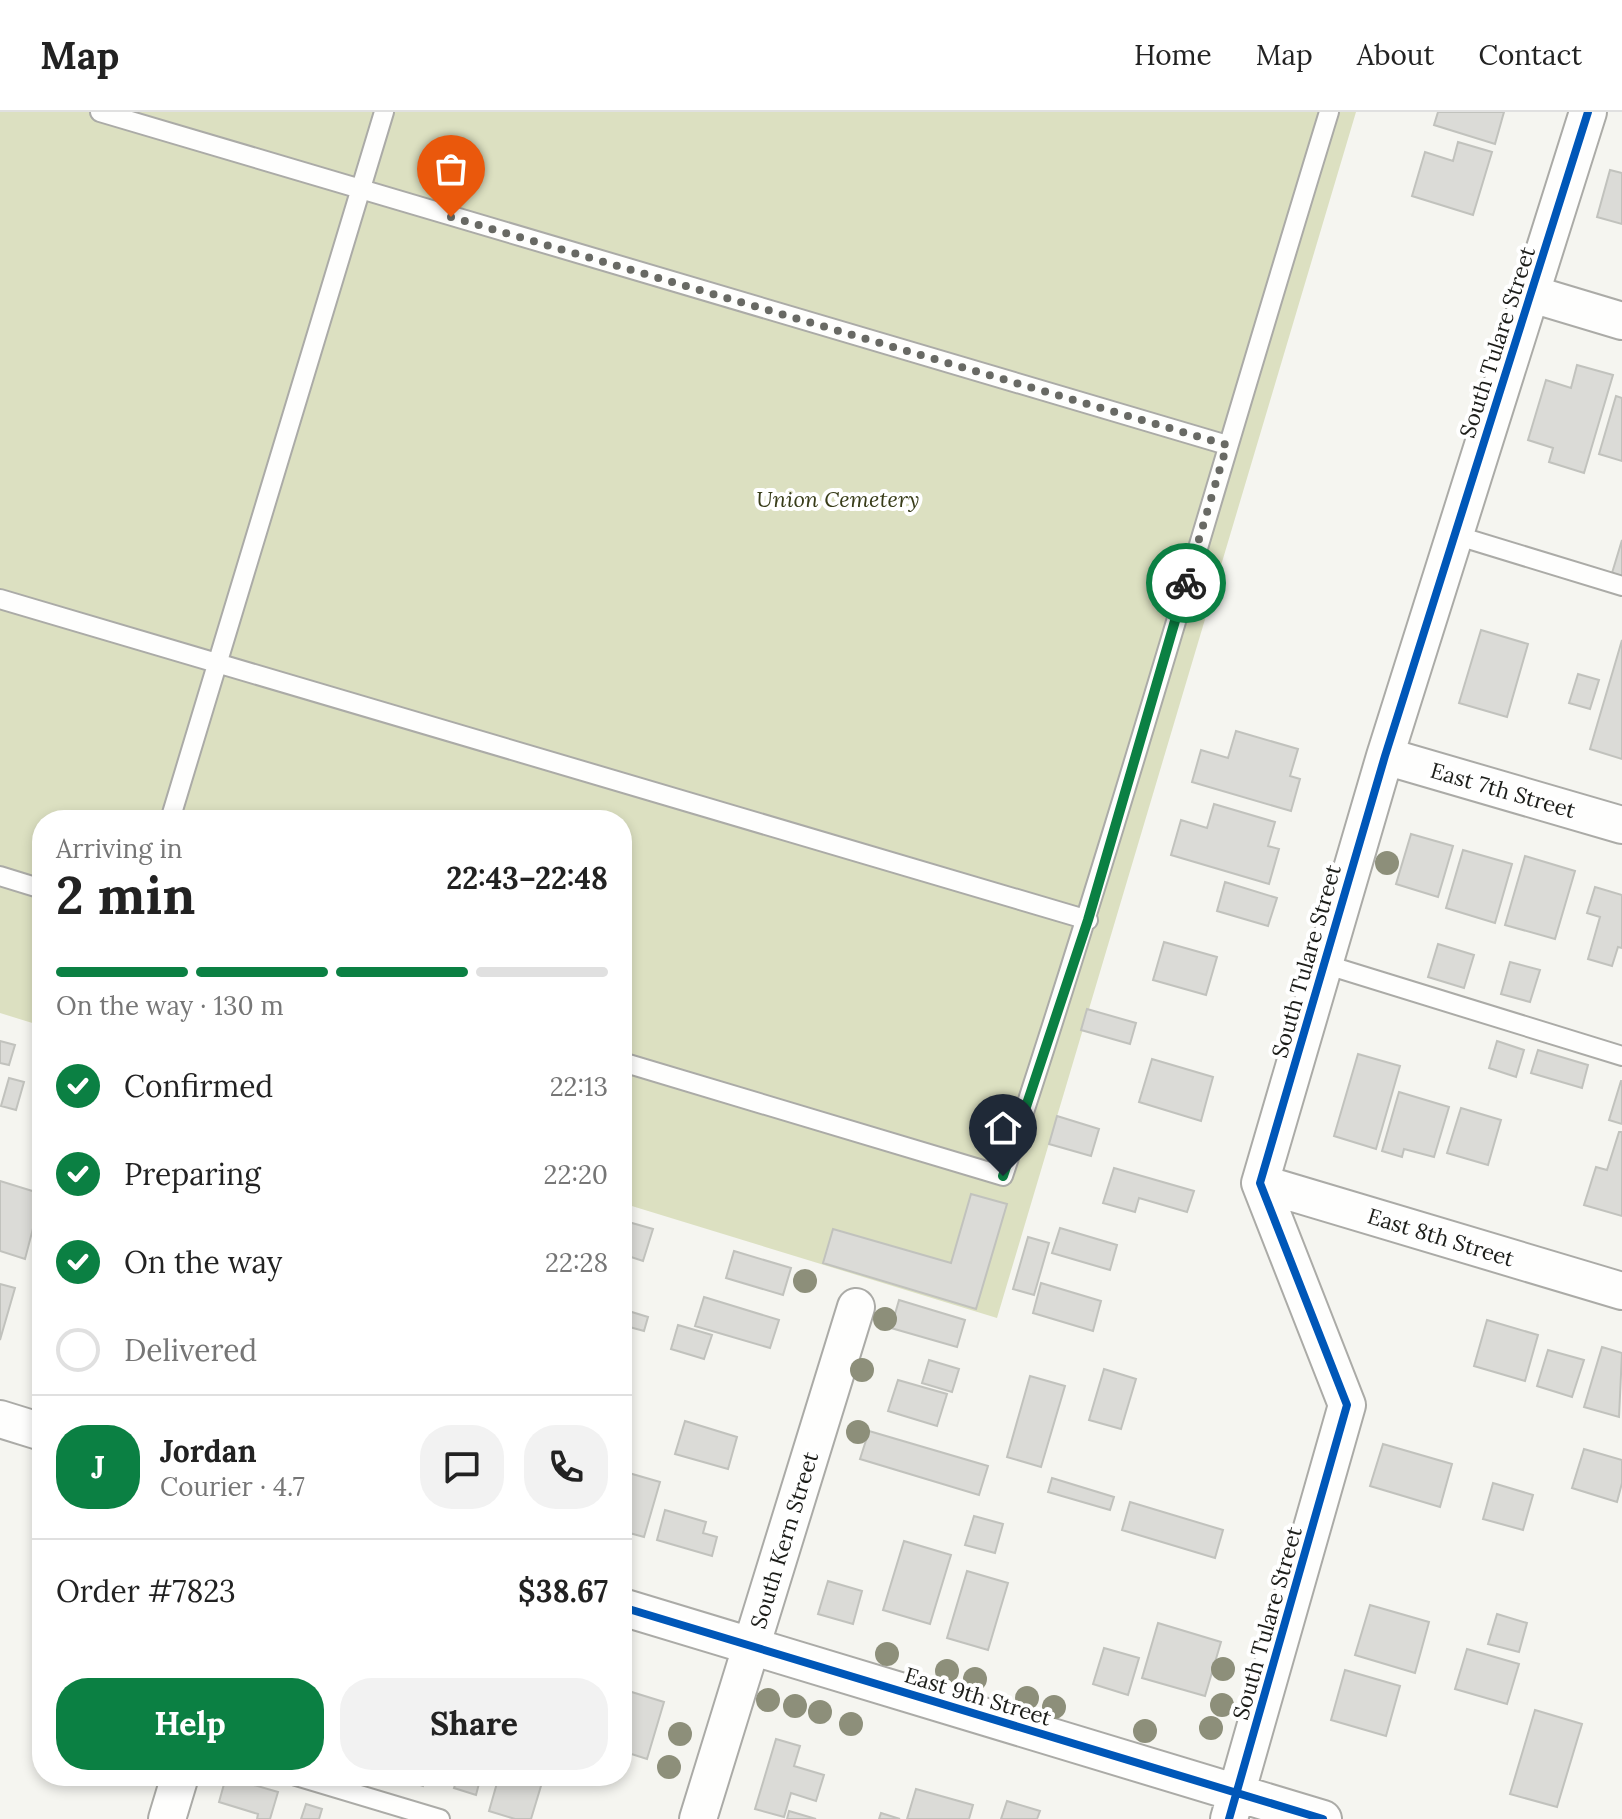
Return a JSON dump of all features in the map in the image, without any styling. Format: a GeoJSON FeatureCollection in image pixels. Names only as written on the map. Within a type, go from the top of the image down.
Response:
{"type":"FeatureCollection","features":[{"type":"Feature","properties":{"kind":"street","name":"South Tulare Street"},"geometry":{"type":"LineString","coordinates":[[1233,1806],[1347,1405],[1260,1183],[1385,756],[1588,112]]}},
{"type":"Feature","properties":{"kind":"street"},"geometry":{"type":"LineString","coordinates":[[1532,294],[1622,321]]}},
{"type":"Feature","properties":{"kind":"street","name":"East 7th Street"},"geometry":{"type":"LineString","coordinates":[[1385,756],[1622,825]]}},
{"type":"Feature","properties":{"kind":"street","name":"East 8th Street"},"geometry":{"type":"LineString","coordinates":[[1260,1183],[1622,1291]]}},
{"type":"Feature","properties":{"kind":"street","name":"South Kern Street"},"geometry":{"type":"LineString","coordinates":[[698,1819],[856,1307]]}},
{"type":"Feature","properties":{"kind":"street"},"geometry":{"type":"LineString","coordinates":[[0,1419],[32,1429]]}},
{"type":"Feature","properties":{"kind":"street","name":"East 9th Street"},"geometry":{"type":"LineString","coordinates":[[632,1610],[751,1646],[1233,1806],[1323,1819]]}},
{"type":"Feature","properties":{"kind":"street"},"geometry":{"type":"LineString","coordinates":[[167,1819],[177,1786]]}},
{"type":"Feature","properties":{"kind":"lane"},"geometry":{"type":"LineString","coordinates":[[100,112],[1227,445]]}},
{"type":"Feature","properties":{"kind":"lane"},"geometry":{"type":"LineString","coordinates":[[173,810],[384,112]]}},
{"type":"Feature","properties":{"kind":"lane"},"geometry":{"type":"LineString","coordinates":[[632,1065],[1003,1176],[1088,920],[1227,445],[1329,112]]}},
{"type":"Feature","properties":{"kind":"lane"},"geometry":{"type":"LineString","coordinates":[[1455,535],[1622,586]]}},
{"type":"Feature","properties":{"kind":"lane"},"geometry":{"type":"LineString","coordinates":[[0,599],[1088,920]]}},
{"type":"Feature","properties":{"kind":"lane"},"geometry":{"type":"LineString","coordinates":[[0,876],[32,886]]}},
{"type":"Feature","properties":{"kind":"lane"},"geometry":{"type":"LineString","coordinates":[[1324,964],[1622,1056]]}},
{"type":"Feature","properties":{"kind":"lane"},"geometry":{"type":"LineString","coordinates":[[329,1786],[440,1819]]}},
{"type":"Feature","properties":{"kind":"green space","name":"Union Cemetery"},"geometry":{"type":"Polygon","coordinates":[[[0,112],[1356,112],[997,1318],[632,1206],[632,810],[32,810],[32,1023],[0,1013],[0,112]]]}},
{"type":"Feature","properties":{"kind":"building"},"geometry":{"type":"Polygon","coordinates":[[[1438,112],[1504,112],[1495,144],[1434,125],[1438,112]]]}},
{"type":"Feature","properties":{"kind":"building"},"geometry":{"type":"Polygon","coordinates":[[[1458,142],[1492,152],[1473,215],[1412,196],[1425,152],[1453,161],[1458,142]]]}},
{"type":"Feature","properties":{"kind":"building"},"geometry":{"type":"Polygon","coordinates":[[[1610,170],[1622,173],[1622,224],[1597,217],[1610,170]]]}},
{"type":"Feature","properties":{"kind":"building"},"geometry":{"type":"Polygon","coordinates":[[[1577,365],[1613,375],[1584,473],[1549,462],[1553,448],[1528,440],[1546,380],[1571,388],[1577,365]]]}},
{"type":"Feature","properties":{"kind":"building"},"geometry":{"type":"Polygon","coordinates":[[[1616,396],[1622,398],[1622,461],[1599,454],[1616,396]]]}},
{"type":"Feature","properties":{"kind":"building"},"geometry":{"type":"Polygon","coordinates":[[[1622,540],[1622,576],[1612,573],[1622,540]]]}},
{"type":"Feature","properties":{"kind":"building"},"geometry":{"type":"Polygon","coordinates":[[[1481,630],[1528,644],[1507,717],[1459,703],[1481,630]]]}},
{"type":"Feature","properties":{"kind":"building"},"geometry":{"type":"Polygon","coordinates":[[[1622,640],[1622,759],[1590,749],[1622,640]]]}},
{"type":"Feature","properties":{"kind":"building"},"geometry":{"type":"Polygon","coordinates":[[[1578,674],[1599,680],[1590,709],[1569,703],[1578,674]]]}},
{"type":"Feature","properties":{"kind":"building"},"geometry":{"type":"Polygon","coordinates":[[[1236,731],[1298,749],[1290,776],[1300,779],[1291,811],[1192,782],[1201,750],[1228,758],[1236,731]]]}},
{"type":"Feature","properties":{"kind":"building"},"geometry":{"type":"Polygon","coordinates":[[[1214,804],[1275,822],[1268,846],[1279,849],[1269,884],[1171,855],[1181,820],[1207,828],[1214,804]]]}},
{"type":"Feature","properties":{"kind":"building"},"geometry":{"type":"Polygon","coordinates":[[[1411,834],[1453,846],[1438,897],[1396,884],[1411,834]]]}},
{"type":"Feature","properties":{"kind":"building"},"geometry":{"type":"Polygon","coordinates":[[[1463,850],[1512,864],[1495,923],[1446,908],[1463,850]]]}},
{"type":"Feature","properties":{"kind":"building"},"geometry":{"type":"Polygon","coordinates":[[[1525,856],[1575,871],[1555,939],[1505,925],[1525,856]]]}},
{"type":"Feature","properties":{"kind":"building"},"geometry":{"type":"Polygon","coordinates":[[[1225,882],[1277,898],[1268,926],[1217,911],[1225,882]]]}},
{"type":"Feature","properties":{"kind":"building"},"geometry":{"type":"Polygon","coordinates":[[[1595,887],[1622,895],[1622,948],[1618,947],[1612,966],[1588,959],[1600,917],[1587,913],[1595,887]]]}},
{"type":"Feature","properties":{"kind":"building"},"geometry":{"type":"Polygon","coordinates":[[[1164,942],[1217,957],[1206,995],[1153,980],[1164,942]]]}},
{"type":"Feature","properties":{"kind":"building"},"geometry":{"type":"Polygon","coordinates":[[[1438,944],[1474,955],[1464,988],[1428,977],[1438,944]]]}},
{"type":"Feature","properties":{"kind":"building"},"geometry":{"type":"Polygon","coordinates":[[[1510,962],[1540,970],[1530,1002],[1501,994],[1510,962]]]}},
{"type":"Feature","properties":{"kind":"building"},"geometry":{"type":"Polygon","coordinates":[[[1087,1009],[1136,1023],[1130,1044],[1081,1030],[1087,1009]]]}},
{"type":"Feature","properties":{"kind":"building"},"geometry":{"type":"Polygon","coordinates":[[[0,1041],[15,1045],[9,1065],[0,1063],[0,1041]]]}},
{"type":"Feature","properties":{"kind":"building"},"geometry":{"type":"Polygon","coordinates":[[[1497,1041],[1524,1050],[1516,1077],[1489,1068],[1497,1041]]]}},
{"type":"Feature","properties":{"kind":"building"},"geometry":{"type":"Polygon","coordinates":[[[1538,1050],[1588,1065],[1582,1088],[1531,1073],[1538,1050]]]}},
{"type":"Feature","properties":{"kind":"building"},"geometry":{"type":"Polygon","coordinates":[[[1358,1054],[1400,1066],[1376,1149],[1334,1136],[1358,1054]]]}},
{"type":"Feature","properties":{"kind":"building"},"geometry":{"type":"Polygon","coordinates":[[[1152,1059],[1213,1077],[1201,1121],[1139,1102],[1152,1059]]]}},
{"type":"Feature","properties":{"kind":"building"},"geometry":{"type":"Polygon","coordinates":[[[9,1078],[24,1082],[16,1110],[1,1106],[9,1078]]]}},
{"type":"Feature","properties":{"kind":"building"},"geometry":{"type":"Polygon","coordinates":[[[1622,1081],[1622,1124],[1609,1120],[1622,1081]]]}},
{"type":"Feature","properties":{"kind":"building"},"geometry":{"type":"Polygon","coordinates":[[[1399,1092],[1449,1107],[1434,1157],[1404,1149],[1402,1157],[1382,1151],[1399,1092]]]}},
{"type":"Feature","properties":{"kind":"building"},"geometry":{"type":"Polygon","coordinates":[[[1461,1108],[1501,1120],[1488,1165],[1447,1153],[1461,1108]]]}},
{"type":"Feature","properties":{"kind":"building"},"geometry":{"type":"Polygon","coordinates":[[[1057,1116],[1099,1129],[1091,1156],[1049,1144],[1057,1116]]]}},
{"type":"Feature","properties":{"kind":"building"},"geometry":{"type":"Polygon","coordinates":[[[1619,1132],[1622,1132],[1622,1216],[1584,1205],[1596,1167],[1607,1170],[1619,1132]]]}},
{"type":"Feature","properties":{"kind":"building"},"geometry":{"type":"Polygon","coordinates":[[[1114,1168],[1194,1191],[1187,1212],[1139,1198],[1135,1212],[1103,1203],[1114,1168]]]}},
{"type":"Feature","properties":{"kind":"building"},"geometry":{"type":"Polygon","coordinates":[[[0,1181],[32,1191],[32,1232],[25,1259],[0,1251],[0,1181]]]}},
{"type":"Feature","properties":{"kind":"building"},"geometry":{"type":"Polygon","coordinates":[[[971,1194],[1007,1204],[976,1309],[823,1263],[833,1229],[951,1263],[971,1194]]]}},
{"type":"Feature","properties":{"kind":"building"},"geometry":{"type":"Polygon","coordinates":[[[632,1223],[653,1229],[643,1261],[632,1257],[632,1223]]]}},
{"type":"Feature","properties":{"kind":"building"},"geometry":{"type":"Polygon","coordinates":[[[1060,1228],[1117,1245],[1110,1270],[1052,1253],[1060,1228]]]}},
{"type":"Feature","properties":{"kind":"building"},"geometry":{"type":"Polygon","coordinates":[[[1028,1237],[1049,1243],[1034,1295],[1013,1289],[1028,1237]]]}},
{"type":"Feature","properties":{"kind":"building"},"geometry":{"type":"Polygon","coordinates":[[[734,1251],[791,1268],[783,1295],[726,1278],[734,1251]]]}},
{"type":"Feature","properties":{"kind":"building"},"geometry":{"type":"Polygon","coordinates":[[[1041,1283],[1101,1301],[1093,1331],[1033,1313],[1041,1283]]]}},
{"type":"Feature","properties":{"kind":"building"},"geometry":{"type":"Polygon","coordinates":[[[0,1284],[15,1288],[0,1340],[0,1284]]]}},
{"type":"Feature","properties":{"kind":"building"},"geometry":{"type":"Polygon","coordinates":[[[704,1297],[779,1320],[770,1348],[695,1326],[704,1297]]]}},
{"type":"Feature","properties":{"kind":"building"},"geometry":{"type":"Polygon","coordinates":[[[899,1300],[965,1320],[957,1347],[891,1328],[899,1300]]]}},
{"type":"Feature","properties":{"kind":"building"},"geometry":{"type":"Polygon","coordinates":[[[632,1312],[648,1317],[644,1331],[632,1328],[632,1312]]]}},
{"type":"Feature","properties":{"kind":"building"},"geometry":{"type":"Polygon","coordinates":[[[1487,1320],[1538,1335],[1525,1381],[1474,1366],[1487,1320]]]}},
{"type":"Feature","properties":{"kind":"building"},"geometry":{"type":"Polygon","coordinates":[[[678,1325],[712,1335],[704,1359],[671,1349],[678,1325]]]}},
{"type":"Feature","properties":{"kind":"building"},"geometry":{"type":"Polygon","coordinates":[[[1602,1347],[1622,1353],[1619,1417],[1584,1407],[1602,1347]]]}},
{"type":"Feature","properties":{"kind":"building"},"geometry":{"type":"Polygon","coordinates":[[[1548,1350],[1584,1360],[1572,1397],[1537,1386],[1548,1350]]]}},
{"type":"Feature","properties":{"kind":"building"},"geometry":{"type":"Polygon","coordinates":[[[929,1360],[959,1369],[952,1392],[922,1383],[929,1360]]]}},
{"type":"Feature","properties":{"kind":"building"},"geometry":{"type":"Polygon","coordinates":[[[1104,1369],[1136,1379],[1121,1429],[1089,1420],[1104,1369]]]}},
{"type":"Feature","properties":{"kind":"building"},"geometry":{"type":"Polygon","coordinates":[[[1030,1376],[1065,1386],[1041,1467],[1007,1457],[1030,1376]]]}},
{"type":"Feature","properties":{"kind":"building"},"geometry":{"type":"Polygon","coordinates":[[[898,1380],[947,1394],[937,1426],[888,1411],[898,1380]]]}},
{"type":"Feature","properties":{"kind":"building"},"geometry":{"type":"Polygon","coordinates":[[[685,1421],[737,1437],[728,1469],[675,1454],[685,1421]]]}},
{"type":"Feature","properties":{"kind":"building"},"geometry":{"type":"Polygon","coordinates":[[[869,1431],[988,1466],[979,1495],[860,1459],[869,1431]]]}},
{"type":"Feature","properties":{"kind":"building"},"geometry":{"type":"Polygon","coordinates":[[[1383,1444],[1452,1464],[1440,1507],[1370,1486],[1383,1444]]]}},
{"type":"Feature","properties":{"kind":"building"},"geometry":{"type":"Polygon","coordinates":[[[1584,1449],[1622,1460],[1622,1483],[1617,1502],[1572,1488],[1584,1449]]]}},
{"type":"Feature","properties":{"kind":"building"},"geometry":{"type":"Polygon","coordinates":[[[632,1474],[660,1482],[644,1537],[632,1534],[632,1474]]]}},
{"type":"Feature","properties":{"kind":"building"},"geometry":{"type":"Polygon","coordinates":[[[1052,1478],[1114,1497],[1110,1510],[1048,1492],[1052,1478]]]}},
{"type":"Feature","properties":{"kind":"building"},"geometry":{"type":"Polygon","coordinates":[[[1493,1483],[1533,1495],[1523,1530],[1483,1519],[1493,1483]]]}},
{"type":"Feature","properties":{"kind":"building"},"geometry":{"type":"Polygon","coordinates":[[[1130,1502],[1223,1530],[1215,1558],[1122,1530],[1130,1502]]]}},
{"type":"Feature","properties":{"kind":"building"},"geometry":{"type":"Polygon","coordinates":[[[665,1510],[706,1522],[703,1533],[717,1537],[712,1556],[657,1540],[665,1510]]]}},
{"type":"Feature","properties":{"kind":"building"},"geometry":{"type":"Polygon","coordinates":[[[974,1516],[1003,1524],[995,1553],[965,1545],[974,1516]]]}},
{"type":"Feature","properties":{"kind":"building"},"geometry":{"type":"Polygon","coordinates":[[[904,1541],[951,1555],[930,1624],[883,1610],[904,1541]]]}},
{"type":"Feature","properties":{"kind":"building"},"geometry":{"type":"Polygon","coordinates":[[[967,1571],[1008,1583],[988,1650],[947,1638],[967,1571]]]}},
{"type":"Feature","properties":{"kind":"building"},"geometry":{"type":"Polygon","coordinates":[[[828,1581],[862,1591],[853,1624],[818,1614],[828,1581]]]}},
{"type":"Feature","properties":{"kind":"building"},"geometry":{"type":"Polygon","coordinates":[[[1370,1605],[1429,1622],[1415,1673],[1355,1655],[1370,1605]]]}},
{"type":"Feature","properties":{"kind":"building"},"geometry":{"type":"Polygon","coordinates":[[[1497,1614],[1527,1623],[1519,1652],[1488,1644],[1497,1614]]]}},
{"type":"Feature","properties":{"kind":"building"},"geometry":{"type":"Polygon","coordinates":[[[1158,1623],[1221,1642],[1205,1696],[1142,1678],[1158,1623]]]}},
{"type":"Feature","properties":{"kind":"building"},"geometry":{"type":"Polygon","coordinates":[[[1104,1648],[1139,1658],[1128,1695],[1093,1684],[1104,1648]]]}},
{"type":"Feature","properties":{"kind":"building"},"geometry":{"type":"Polygon","coordinates":[[[1467,1649],[1519,1664],[1507,1704],[1455,1689],[1467,1649]]]}},
{"type":"Feature","properties":{"kind":"building"},"geometry":{"type":"Polygon","coordinates":[[[1345,1670],[1400,1686],[1386,1736],[1331,1720],[1345,1670]]]}},
{"type":"Feature","properties":{"kind":"building"},"geometry":{"type":"Polygon","coordinates":[[[632,1692],[664,1702],[647,1759],[632,1754],[632,1692]]]}},
{"type":"Feature","properties":{"kind":"building"},"geometry":{"type":"Polygon","coordinates":[[[1535,1710],[1582,1724],[1557,1807],[1510,1794],[1535,1710]]]}},
{"type":"Feature","properties":{"kind":"building"},"geometry":{"type":"Polygon","coordinates":[[[776,1739],[800,1746],[794,1766],[824,1775],[816,1801],[791,1793],[784,1817],[755,1809],[776,1739]]]}},
{"type":"Feature","properties":{"kind":"building"},"geometry":{"type":"Polygon","coordinates":[[[223,1786],[257,1786],[278,1792],[270,1819],[257,1819],[258,1814],[219,1802],[223,1786]]]}},
{"type":"Feature","properties":{"kind":"building"},"geometry":{"type":"Polygon","coordinates":[[[455,1786],[478,1786],[476,1795],[455,1786]]]}},
{"type":"Feature","properties":{"kind":"building"},"geometry":{"type":"Polygon","coordinates":[[[496,1786],[541,1786],[531,1819],[515,1819],[489,1811],[496,1786]]]}},
{"type":"Feature","properties":{"kind":"building"},"geometry":{"type":"Polygon","coordinates":[[[916,1789],[973,1805],[969,1819],[907,1819],[916,1789]]]}},
{"type":"Feature","properties":{"kind":"building"},"geometry":{"type":"Polygon","coordinates":[[[1007,1801],[1040,1811],[1037,1819],[1001,1819],[1007,1801]]]}},
{"type":"Feature","properties":{"kind":"building"},"geometry":{"type":"Polygon","coordinates":[[[306,1804],[322,1809],[319,1819],[301,1819],[306,1804]]]}},
{"type":"Feature","properties":{"kind":"building"},"geometry":{"type":"Polygon","coordinates":[[[789,1811],[816,1819],[787,1819],[789,1811]]]}},
{"type":"Feature","properties":{"kind":"building"},"geometry":{"type":"Polygon","coordinates":[[[881,1813],[900,1819],[879,1819],[881,1813]]]}},
{"type":"Feature","properties":{"kind":"cycle path"},"geometry":{"type":"LineString","coordinates":[[1229,1819],[1347,1405],[1260,1183],[1385,756],[1588,112]]}},
{"type":"Feature","properties":{"kind":"cycle path"},"geometry":{"type":"LineString","coordinates":[[632,1610],[1323,1819]]}},
{"type":"Feature","properties":{"kind":"way so far"},"geometry":{"type":"LineString","coordinates":[[451,217],[1227,445],[1186,583]]}},
{"type":"Feature","properties":{"kind":"route"},"geometry":{"type":"LineString","coordinates":[[1003,1176],[1088,920],[1186,583]]}}]}
